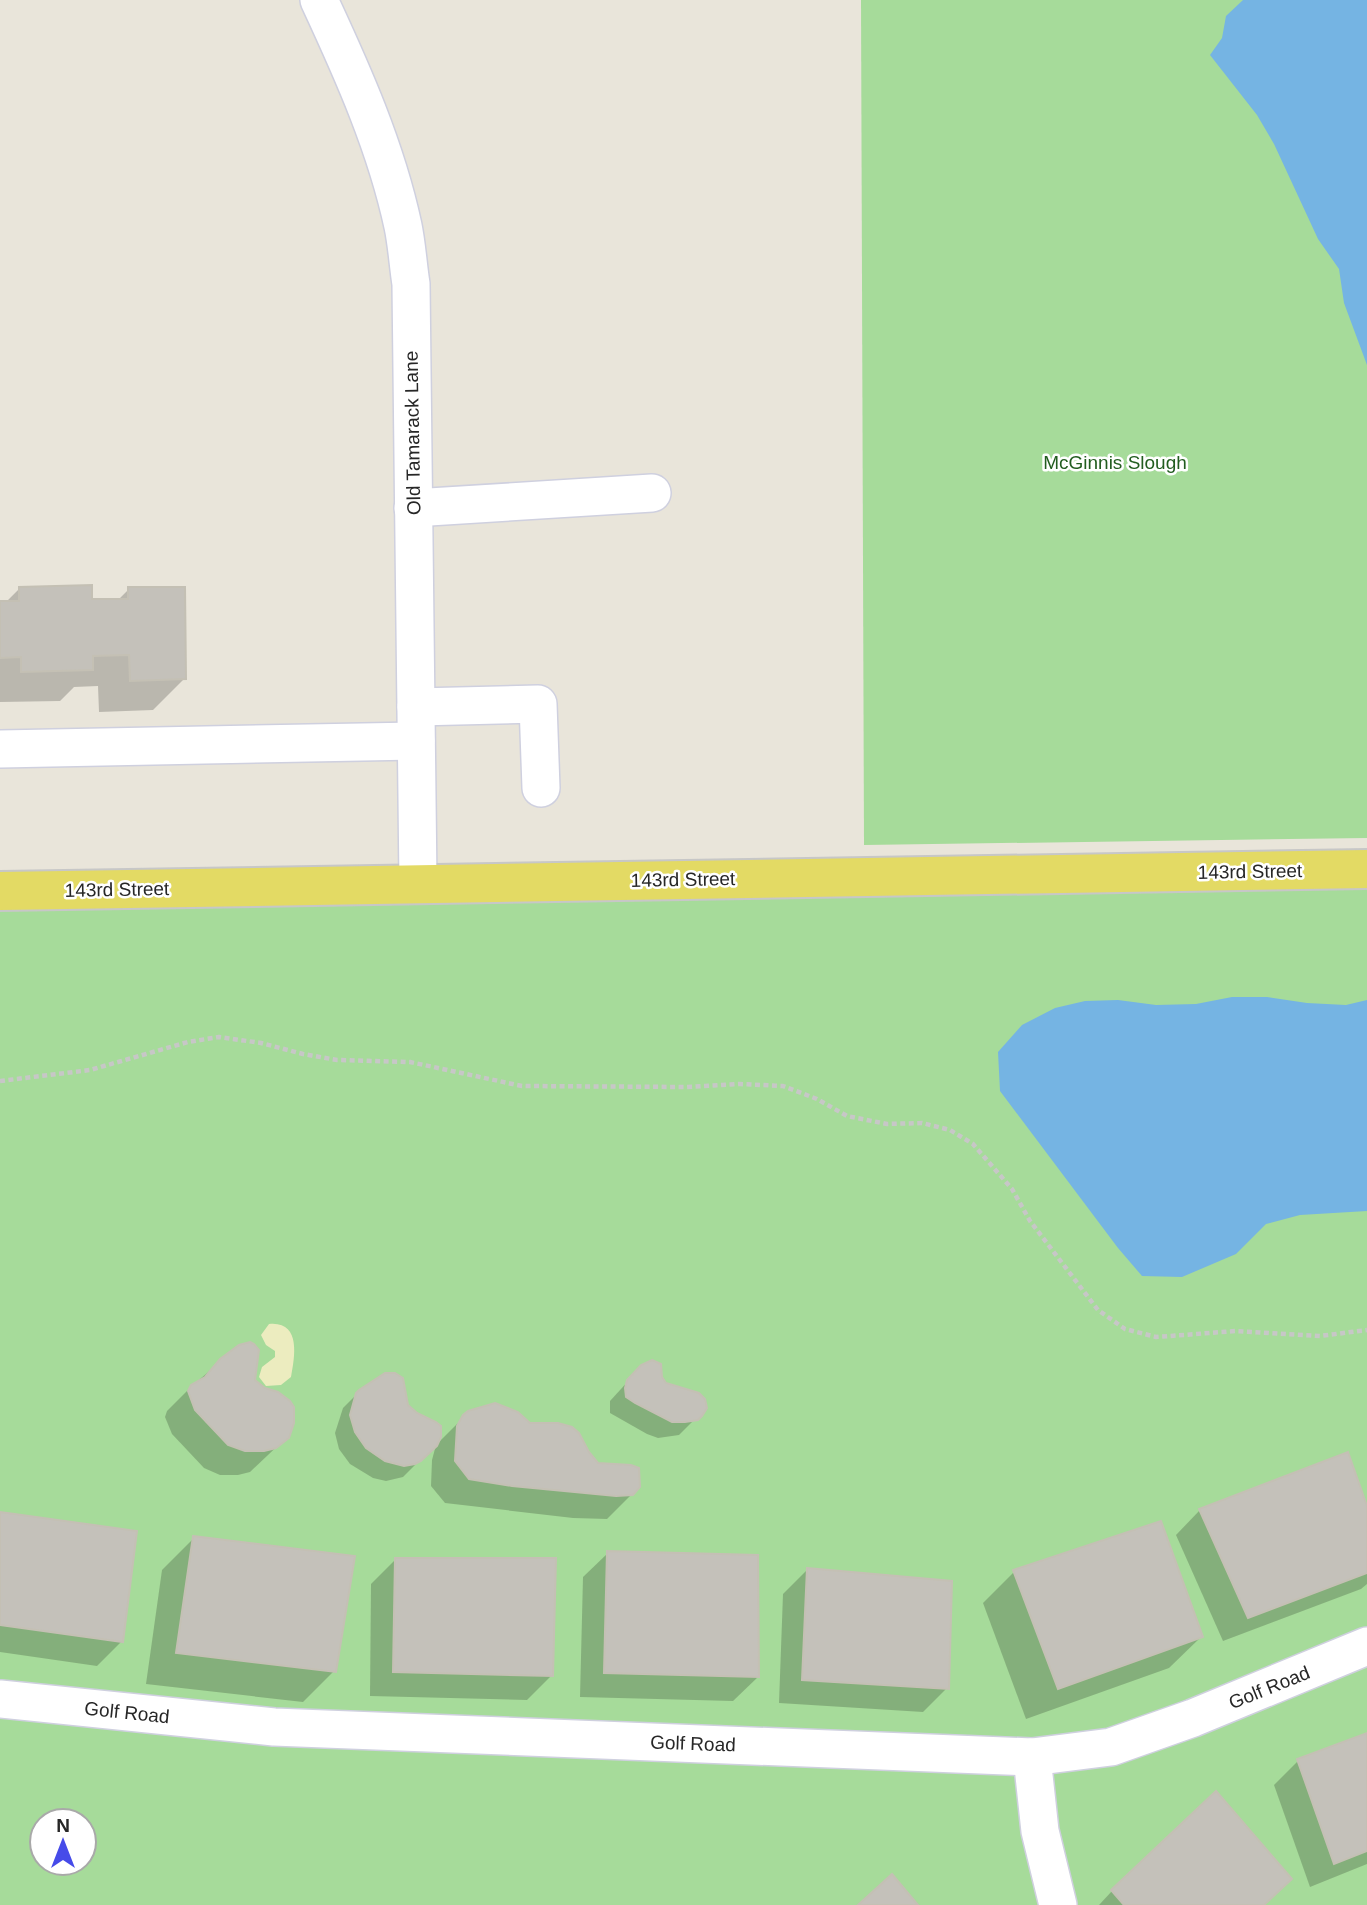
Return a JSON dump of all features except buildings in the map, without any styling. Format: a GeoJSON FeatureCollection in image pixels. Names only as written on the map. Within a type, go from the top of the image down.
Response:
{"type":"FeatureCollection","features":[{"type":"Feature","properties":{"kind":"main road","name":"143rd Street"},"geometry":{"type":"LineString","coordinates":[[0,891],[1367,869]]}},
{"type":"Feature","properties":{"kind":"street","name":"Old Tamarack Lane"},"geometry":{"type":"LineString","coordinates":[[319,0],[358,83],[382,152],[403,225],[411,284],[418,883]]}},
{"type":"Feature","properties":{"kind":"street"},"geometry":{"type":"LineString","coordinates":[[414,508],[652,492]]}},
{"type":"Feature","properties":{"kind":"street"},"geometry":{"type":"LineString","coordinates":[[0,749],[416,724],[538,704],[541,788]]}},
{"type":"Feature","properties":{"kind":"street","name":"Golf Road"},"geometry":{"type":"LineString","coordinates":[[0,1699],[274,1727],[1032,1756],[1111,1746],[1193,1718],[1367,1646]]}},
{"type":"Feature","properties":{"kind":"street"},"geometry":{"type":"LineString","coordinates":[[1032,1756],[1040,1831],[1058,1905]]}},
{"type":"Feature","properties":{"kind":"path"},"geometry":{"type":"LineString","coordinates":[[0,1082],[90,1070],[188,1042],[219,1037],[261,1043],[337,1060],[410,1062],[522,1086],[783,1086],[817,1099],[847,1116],[887,1124],[922,1123],[950,1130],[973,1144],[1012,1189],[1030,1221],[1098,1310],[1125,1329],[1156,1337],[1236,1331],[1320,1336],[1367,1330]]}},
{"type":"Feature","properties":{"kind":"green space","name":"McGinnis Slough"},"geometry":{"type":"Polygon","coordinates":[[[861,0],[1367,0],[1367,838],[864,845],[861,0]]]}},
{"type":"Feature","properties":{"kind":"green space"},"geometry":{"type":"Polygon","coordinates":[[[1367,887],[1367,1905],[0,1905],[0,907],[1367,887]]]}},
{"type":"Feature","properties":{"kind":"sand"},"geometry":{"type":"Polygon","coordinates":[[[269,1324],[286,1328],[294,1342],[291,1377],[281,1385],[266,1386],[259,1377],[262,1367],[275,1357],[275,1351],[266,1345],[261,1335],[269,1324]]]}},
{"type":"Feature","properties":{"kind":"water"},"geometry":{"type":"Polygon","coordinates":[[[1243,0],[1367,0],[1367,365],[1344,303],[1339,269],[1318,239],[1274,144],[1257,115],[1210,55],[1222,38],[1226,16],[1243,0]]]}},
{"type":"Feature","properties":{"kind":"water"},"geometry":{"type":"Polygon","coordinates":[[[1232,997],[1267,997],[1346,1005],[1367,1000],[1367,1211],[1300,1215],[1266,1224],[1236,1254],[1182,1277],[1142,1276],[1000,1091],[998,1052],[1022,1025],[1055,1008],[1085,1001],[1196,1004],[1232,997]]]}}]}
